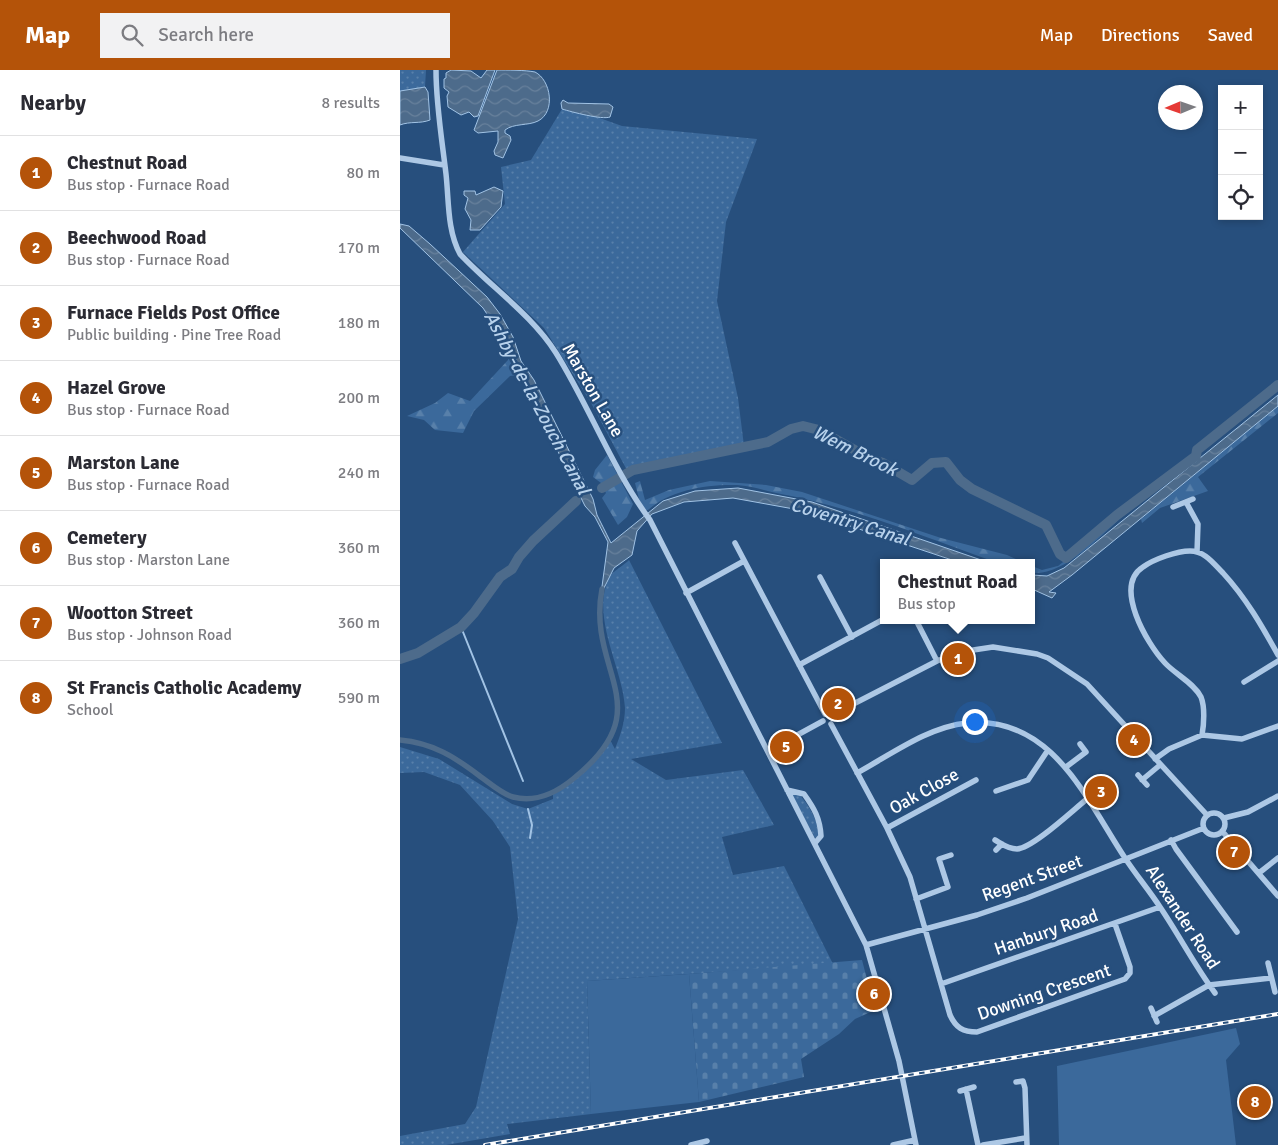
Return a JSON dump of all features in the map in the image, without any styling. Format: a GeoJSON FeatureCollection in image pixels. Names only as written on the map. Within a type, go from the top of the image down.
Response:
{"type":"FeatureCollection","features":[{"type":"Feature","properties":{"kind":"street","name":"Marston Lane"},"geometry":{"type":"LineString","coordinates":[[436,70],[436,92],[452,232],[460,254],[536,328],[555,352],[598,426],[621,472],[650,520],[866,945],[899,1061],[916,1142]]}},
{"type":"Feature","properties":{"kind":"street"},"geometry":{"type":"LineString","coordinates":[[400,158],[444,165]]}},
{"type":"Feature","properties":{"kind":"street"},"geometry":{"type":"LineString","coordinates":[[1174,506],[1193,499]]}},
{"type":"Feature","properties":{"kind":"street"},"geometry":{"type":"LineString","coordinates":[[1186,502],[1198,524],[1197,552]]}},
{"type":"Feature","properties":{"kind":"street"},"geometry":{"type":"LineString","coordinates":[[735,543],[799,665],[833,720],[831,724],[825,724],[823,721]]}},
{"type":"Feature","properties":{"kind":"street"},"geometry":{"type":"LineString","coordinates":[[1202,735],[1204,726],[1201,698],[1196,690],[1159,657],[1136,615],[1130,595],[1134,575],[1142,568],[1188,551],[1205,554],[1250,606],[1278,655]]}},
{"type":"Feature","properties":{"kind":"street"},"geometry":{"type":"LineString","coordinates":[[686,593],[744,561]]}},
{"type":"Feature","properties":{"kind":"street"},"geometry":{"type":"LineString","coordinates":[[820,577],[852,637]]}},
{"type":"Feature","properties":{"kind":"street"},"geometry":{"type":"LineString","coordinates":[[799,665],[880,621]]}},
{"type":"Feature","properties":{"kind":"street"},"geometry":{"type":"LineString","coordinates":[[918,624],[937,661]]}},
{"type":"Feature","properties":{"kind":"street"},"geometry":{"type":"LineString","coordinates":[[768,751],[823,721],[829,715],[937,661],[960,652],[994,647],[1019,650],[1048,658],[1087,684],[1207,815]]}},
{"type":"Feature","properties":{"kind":"street"},"geometry":{"type":"LineString","coordinates":[[1244,682],[1278,661]]}},
{"type":"Feature","properties":{"kind":"street","name":"Alexander Road"},"geometry":{"type":"LineString","coordinates":[[857,773],[933,732],[966,723],[994,723],[1031,737],[1066,767],[1215,993]]}},
{"type":"Feature","properties":{"kind":"street","name":"Downing Crescent"},"geometry":{"type":"LineString","coordinates":[[831,724],[887,828],[910,877],[955,1025],[966,1032],[978,1032],[1125,979],[1130,974],[1130,967],[1115,924]]}},
{"type":"Feature","properties":{"kind":"street"},"geometry":{"type":"LineString","coordinates":[[1155,759],[1170,749],[1202,735],[1242,739],[1278,726]]}},
{"type":"Feature","properties":{"kind":"street"},"geometry":{"type":"LineString","coordinates":[[1066,767],[1086,752],[1080,744]]}},
{"type":"Feature","properties":{"kind":"street"},"geometry":{"type":"LineString","coordinates":[[996,791],[1028,780],[1048,750]]}},
{"type":"Feature","properties":{"kind":"street"},"geometry":{"type":"LineString","coordinates":[[1147,785],[1140,778],[1160,765]]}},
{"type":"Feature","properties":{"kind":"street","name":"Oak Close"},"geometry":{"type":"LineString","coordinates":[[887,828],[976,780]]}},
{"type":"Feature","properties":{"kind":"street"},"geometry":{"type":"LineString","coordinates":[[787,790],[804,794],[816,811],[820,823],[821,836],[815,843]]}},
{"type":"Feature","properties":{"kind":"street"},"geometry":{"type":"LineString","coordinates":[[1224,818],[1225,825],[1222,831],[1211,834],[1204,828],[1204,820],[1207,815],[1216,813],[1224,818],[1248,812],[1278,796]]}},
{"type":"Feature","properties":{"kind":"street"},"geometry":{"type":"LineString","coordinates":[[995,840],[1009,848],[1024,847],[1040,837],[1088,799]]}},
{"type":"Feature","properties":{"kind":"street","name":"Regent Street"},"geometry":{"type":"LineString","coordinates":[[866,945],[925,930],[1027,898],[1204,828]]}},
{"type":"Feature","properties":{"kind":"street"},"geometry":{"type":"LineString","coordinates":[[1222,831],[1278,896]]}},
{"type":"Feature","properties":{"kind":"street"},"geometry":{"type":"LineString","coordinates":[[1171,840],[1237,932]]}},
{"type":"Feature","properties":{"kind":"street"},"geometry":{"type":"LineString","coordinates":[[996,850],[1002,844]]}},
{"type":"Feature","properties":{"kind":"street"},"geometry":{"type":"LineString","coordinates":[[916,899],[948,888],[939,859],[951,855]]}},
{"type":"Feature","properties":{"kind":"street"},"geometry":{"type":"LineString","coordinates":[[1259,873],[1278,858]]}},
{"type":"Feature","properties":{"kind":"street","name":"Hanbury Road"},"geometry":{"type":"LineString","coordinates":[[941,984],[1160,907]]}},
{"type":"Feature","properties":{"kind":"street"},"geometry":{"type":"LineString","coordinates":[[1268,963],[1274,992]]}},
{"type":"Feature","properties":{"kind":"street"},"geometry":{"type":"LineString","coordinates":[[1151,1008],[1156,1019],[1210,985],[1271,978]]}},
{"type":"Feature","properties":{"kind":"street"},"geometry":{"type":"LineString","coordinates":[[1016,1082],[1023,1081],[1025,1088],[1027,1145]]}},
{"type":"Feature","properties":{"kind":"street"},"geometry":{"type":"LineString","coordinates":[[974,1087],[963,1090],[978,1145]]}},
{"type":"Feature","properties":{"kind":"street"},"geometry":{"type":"LineString","coordinates":[[984,1145],[1026,1138]]}},
{"type":"Feature","properties":{"kind":"street"},"geometry":{"type":"LineString","coordinates":[[691,1145],[706,1141]]}},
{"type":"Feature","properties":{"kind":"street"},"geometry":{"type":"LineString","coordinates":[[893,1145],[916,1142]]}},
{"type":"Feature","properties":{"kind":"green space"},"geometry":{"type":"Polygon","coordinates":[[[400,70],[426,70],[425,87],[400,91],[400,70]]]}},
{"type":"Feature","properties":{"kind":"green space"},"geometry":{"type":"Polygon","coordinates":[[[562,109],[594,116],[622,126],[757,139],[726,222],[717,301],[738,398],[744,446],[646,466],[633,470],[629,474],[591,403],[544,328],[463,252],[505,204],[501,167],[531,160],[562,109]]]}},
{"type":"Feature","properties":{"kind":"green space"},"geometry":{"type":"Polygon","coordinates":[[[509,355],[517,375],[510,376],[474,411],[463,433],[435,430],[424,420],[407,416],[435,403],[448,393],[470,401],[508,360],[509,355]]]}},
{"type":"Feature","properties":{"kind":"green space"},"geometry":{"type":"Polygon","coordinates":[[[1278,406],[1278,413],[1198,477],[1208,491],[1160,508],[1142,523],[1141,519],[1278,406]]]}},
{"type":"Feature","properties":{"kind":"green space"},"geometry":{"type":"Polygon","coordinates":[[[607,455],[633,504],[627,517],[618,525],[602,498],[606,493],[601,483],[593,477],[595,470],[607,455]]]}},
{"type":"Feature","properties":{"kind":"green space"},"geometry":{"type":"Polygon","coordinates":[[[640,481],[645,500],[669,490],[710,481],[766,485],[802,492],[941,538],[1016,559],[987,559],[864,515],[754,487],[725,485],[701,487],[678,493],[645,510],[639,499],[635,483],[640,481]]]}},
{"type":"Feature","properties":{"kind":"green space"},"geometry":{"type":"Polygon","coordinates":[[[1125,514],[1094,543],[1070,561],[1057,568],[1035,573],[1035,567],[1042,570],[1058,566],[1125,514]]]}},
{"type":"Feature","properties":{"kind":"green space"},"geometry":{"type":"Polygon","coordinates":[[[629,560],[722,743],[631,759],[666,780],[743,770],[774,825],[722,837],[733,875],[784,866],[833,964],[587,981],[591,1114],[507,1124],[510,1134],[446,1145],[400,1145],[400,1136],[465,1124],[476,1107],[518,919],[510,847],[493,821],[460,785],[424,772],[400,773],[400,747],[439,759],[512,804],[528,809],[553,799],[553,793],[595,761],[610,740],[615,749],[623,724],[625,708],[623,692],[605,623],[603,606],[605,590],[611,575],[629,560]]]}},
{"type":"Feature","properties":{"kind":"green space"},"geometry":{"type":"Polygon","coordinates":[[[791,793],[799,794],[812,813],[819,835],[815,838],[791,793]]]}},
{"type":"Feature","properties":{"kind":"green space"},"geometry":{"type":"Polygon","coordinates":[[[862,960],[875,1010],[855,1019],[839,1034],[801,1059],[804,1077],[699,1102],[689,974],[862,960]]]}},
{"type":"Feature","properties":{"kind":"green space"},"geometry":{"type":"Polygon","coordinates":[[[689,974],[699,1102],[591,1114],[587,981],[689,974]]]}},
{"type":"Feature","properties":{"kind":"green space"},"geometry":{"type":"Polygon","coordinates":[[[1236,1028],[1240,1044],[1226,1060],[1236,1145],[1059,1145],[1057,1066],[1236,1028]]]}},
{"type":"Feature","properties":{"kind":"water"},"geometry":{"type":"Polygon","coordinates":[[[451,70],[471,71],[481,78],[487,70],[495,70],[478,116],[474,117],[469,112],[461,115],[448,107],[447,96],[449,92],[444,88],[444,79],[446,78],[446,73],[451,70]]]}},
{"type":"Feature","properties":{"kind":"water"},"geometry":{"type":"Polygon","coordinates":[[[497,70],[535,72],[545,82],[549,96],[549,104],[544,117],[530,124],[513,126],[505,130],[505,133],[510,136],[511,140],[503,158],[495,155],[494,151],[498,142],[498,131],[478,133],[474,130],[497,70]]]}},
{"type":"Feature","properties":{"kind":"water"},"geometry":{"type":"Polygon","coordinates":[[[425,87],[428,92],[430,120],[400,125],[400,91],[425,87]]]}},
{"type":"Feature","properties":{"kind":"water"},"geometry":{"type":"Polygon","coordinates":[[[563,100],[568,103],[609,104],[613,107],[610,117],[594,117],[562,109],[561,103],[563,100]]]}},
{"type":"Feature","properties":{"kind":"water"},"geometry":{"type":"Polygon","coordinates":[[[494,187],[503,191],[501,207],[480,230],[470,230],[471,220],[465,209],[468,198],[464,195],[464,191],[475,191],[476,195],[494,187]]]}},
{"type":"Feature","properties":{"kind":"water","name":"Ashby-de-la-Zouch Canal"},"geometry":{"type":"Polygon","coordinates":[[[400,224],[409,226],[430,244],[487,297],[500,314],[513,337],[521,361],[534,380],[593,499],[597,515],[611,543],[663,501],[695,491],[738,488],[812,502],[978,559],[949,559],[805,511],[733,498],[684,502],[652,514],[637,531],[632,555],[614,568],[601,594],[608,542],[595,517],[585,506],[520,375],[516,358],[483,308],[400,228],[400,224]]]}},
{"type":"Feature","properties":{"kind":"water"},"geometry":{"type":"Polygon","coordinates":[[[1278,395],[1278,406],[1049,592],[1056,593],[1052,598],[1035,590],[1035,575],[1047,576],[1064,568],[1278,395]]]}},
{"type":"Feature","properties":{"kind":"waterway","name":"Wem Brook"},"geometry":{"type":"LineString","coordinates":[[602,488],[633,470],[768,442],[791,429],[803,426],[819,430],[912,480],[932,463],[946,462],[960,480],[972,489],[1046,525],[1060,554],[1066,558],[1117,515],[1196,456],[1197,450],[1278,385]]}},
{"type":"Feature","properties":{"kind":"waterway","name":"Wem Brook"},"geometry":{"type":"LineString","coordinates":[[400,659],[418,653],[461,627],[474,613],[500,577],[512,569],[519,557],[533,541],[576,501]]}},
{"type":"Feature","properties":{"kind":"waterway","name":"Coventry Canal"},"geometry":{"type":"LineString","coordinates":[[400,740],[423,744],[443,752],[509,796],[521,799],[545,796],[573,779],[599,754],[613,731],[618,709],[615,688],[603,644],[600,618],[602,589]]}},
{"type":"Feature","properties":{"kind":"waterway"},"geometry":{"type":"LineString","coordinates":[[461,627],[523,781]]}},
{"type":"Feature","properties":{"kind":"waterway"},"geometry":{"type":"LineString","coordinates":[[528,809],[532,825],[530,838]]}},
{"type":"Feature","properties":{"kind":"railway"},"geometry":{"type":"LineString","coordinates":[[485,1145],[1278,1014]]}},
{"type":"Feature","properties":{"kind":"place","name":"Chestnut Road"},"geometry":{"type":"Point","coordinates":[958,659]}},
{"type":"Feature","properties":{"kind":"place","name":"Beechwood Road"},"geometry":{"type":"Point","coordinates":[838,704]}},
{"type":"Feature","properties":{"kind":"place","name":"Hazel Grove"},"geometry":{"type":"Point","coordinates":[1134,740]}},
{"type":"Feature","properties":{"kind":"place","name":"Marston Lane"},"geometry":{"type":"Point","coordinates":[786,747]}},
{"type":"Feature","properties":{"kind":"place","name":"Furnace Fields Post Office"},"geometry":{"type":"Point","coordinates":[1101,792]}},
{"type":"Feature","properties":{"kind":"place","name":"Wootton Street"},"geometry":{"type":"Point","coordinates":[1234,852]}},
{"type":"Feature","properties":{"kind":"place","name":"Cemetery"},"geometry":{"type":"Point","coordinates":[874,994]}},
{"type":"Feature","properties":{"kind":"place","name":"St Francis Catholic Academy"},"geometry":{"type":"Point","coordinates":[1255,1102]}}]}
